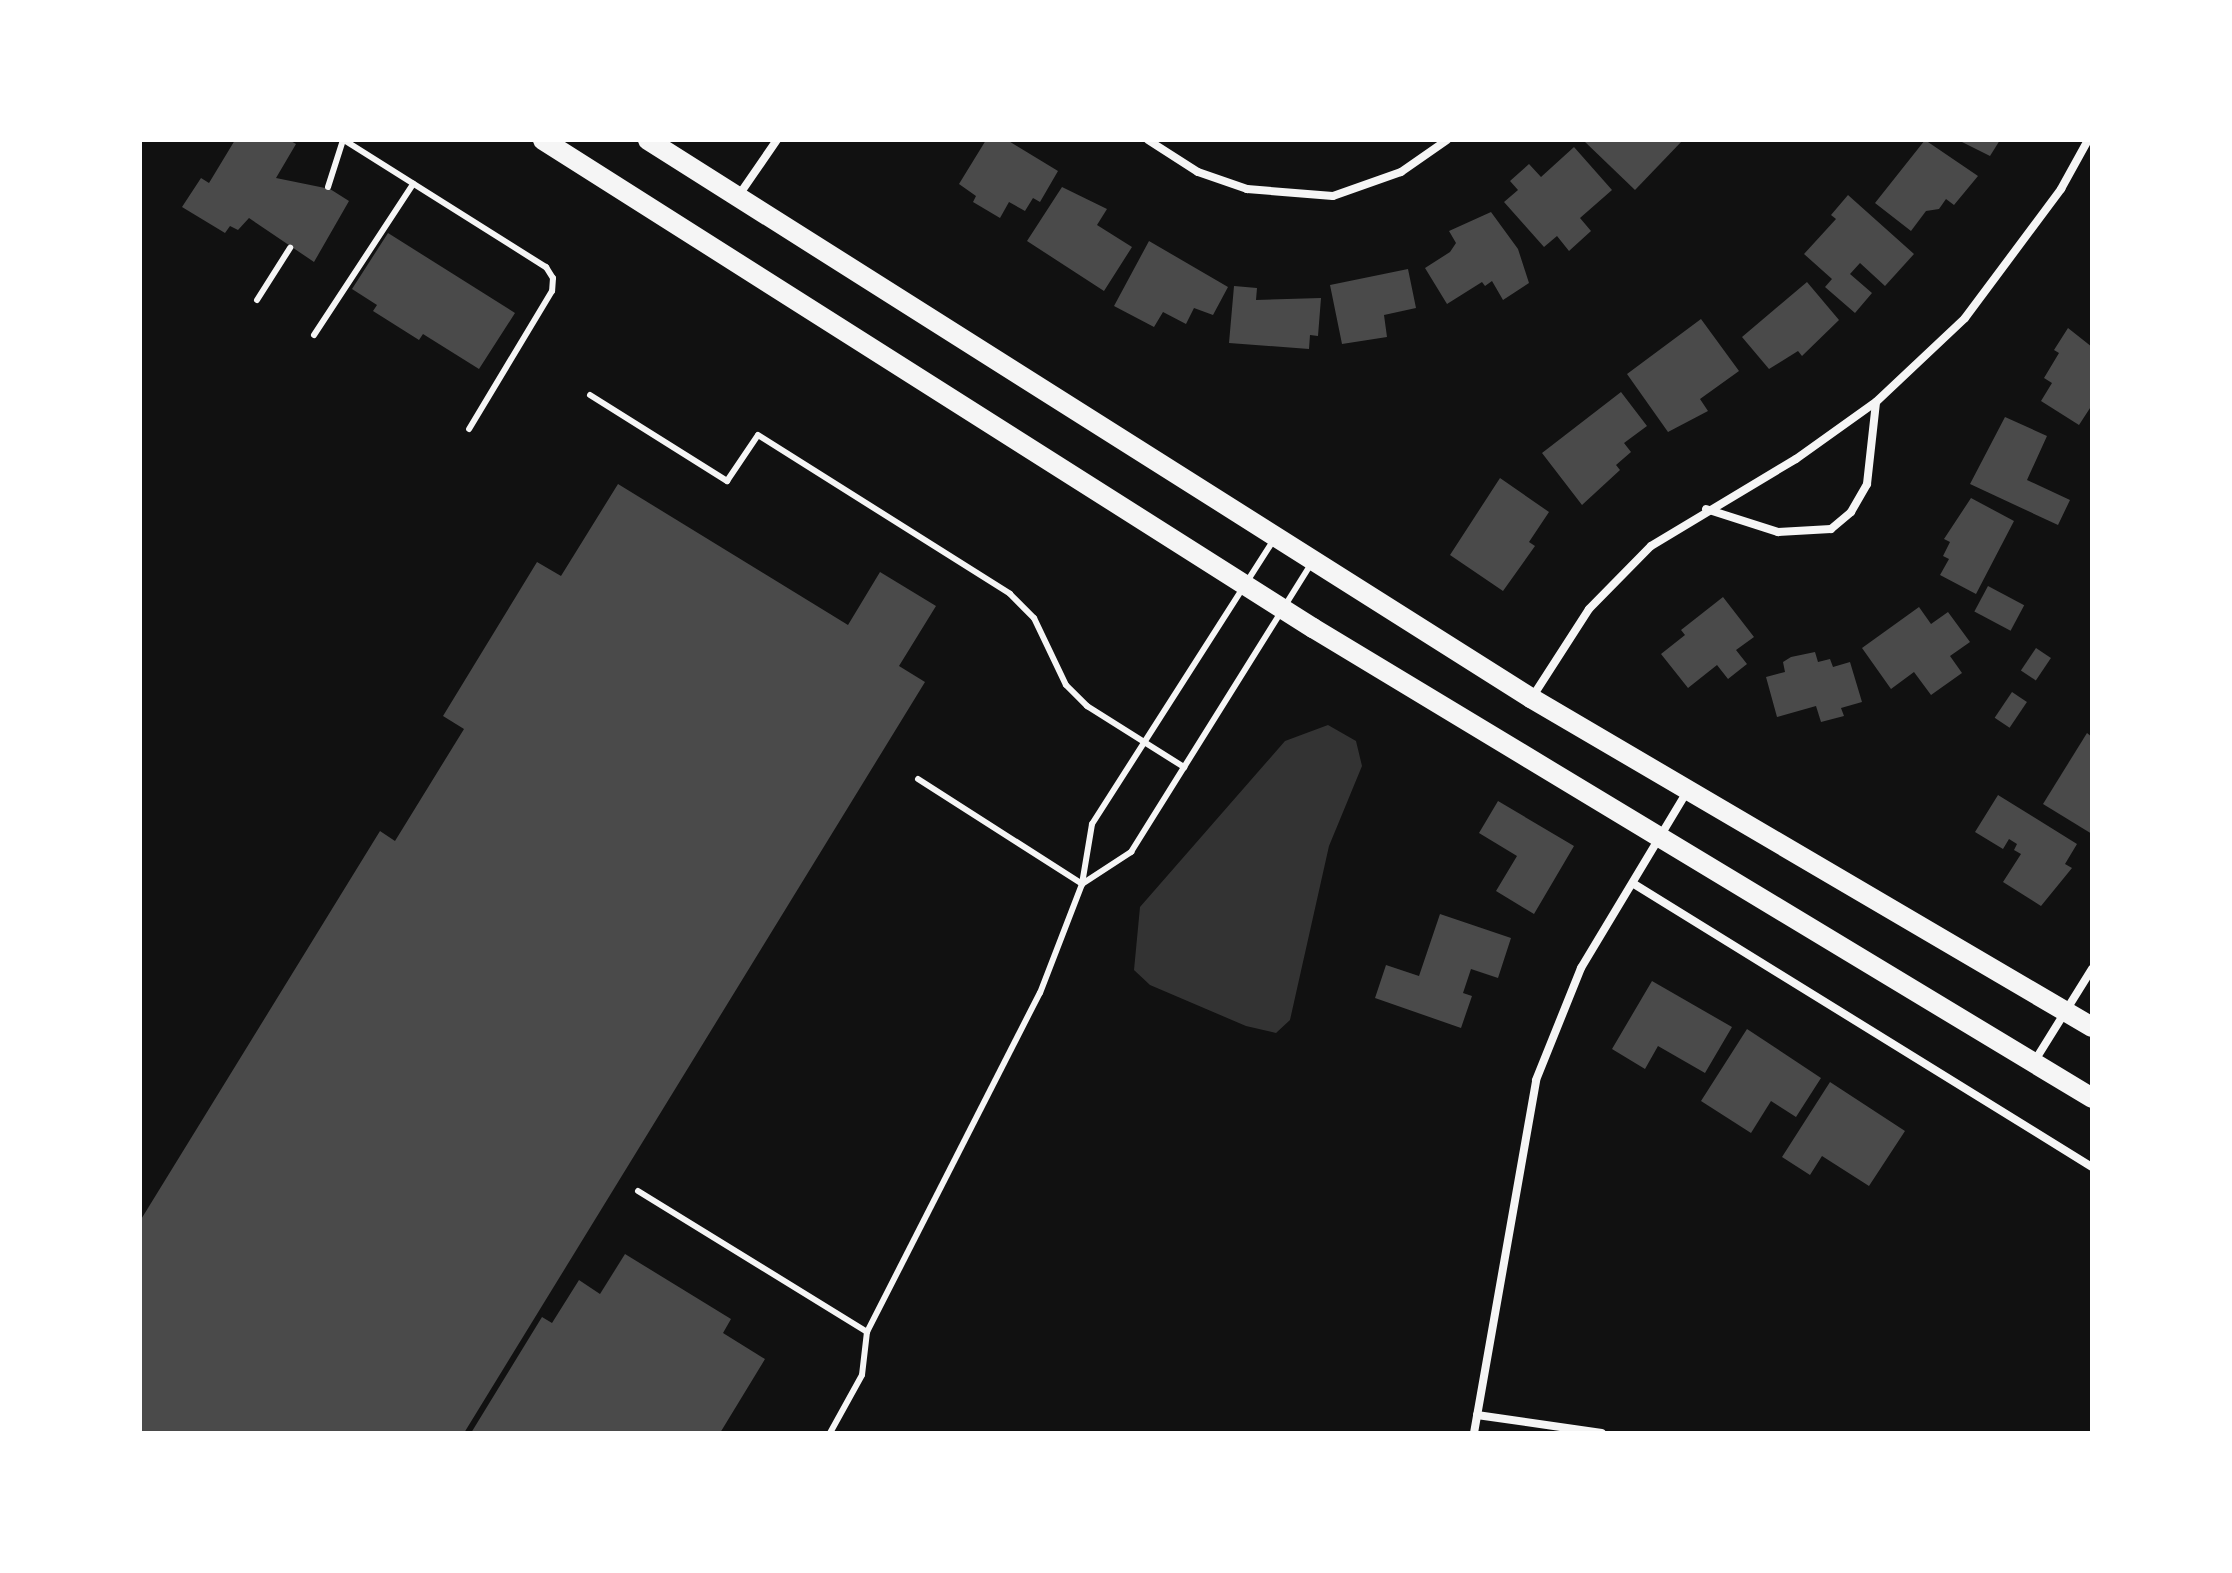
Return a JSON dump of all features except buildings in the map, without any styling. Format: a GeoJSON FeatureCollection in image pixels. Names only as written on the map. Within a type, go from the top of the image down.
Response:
{"type":"FeatureCollection","features":[{"type":"Feature","properties":{"kind":"main road"},"geometry":{"type":"LineString","coordinates":[[543,140],[1245,585],[2092,1098]]}},
{"type":"Feature","properties":{"kind":"main road"},"geometry":{"type":"LineString","coordinates":[[648,140],[1531,698],[2092,1027]]}},
{"type":"Feature","properties":{"kind":"street"},"geometry":{"type":"LineString","coordinates":[[738,195],[777,140]]}},
{"type":"Feature","properties":{"kind":"street"},"geometry":{"type":"LineString","coordinates":[[1148,140],[1198,172],[1247,189],[1333,196],[1401,172],[1447,140]]}},
{"type":"Feature","properties":{"kind":"street"},"geometry":{"type":"LineString","coordinates":[[1531,698],[1589,609],[1618,577],[1706,509],[1796,459],[1876,402],[1965,318],[2006,268],[2061,189],[2088,140]]}},
{"type":"Feature","properties":{"kind":"street"},"geometry":{"type":"LineString","coordinates":[[1706,509],[1778,532],[1831,529],[1851,512],[1867,484],[1876,402]]}},
{"type":"Feature","properties":{"kind":"street"},"geometry":{"type":"LineString","coordinates":[[1474,1433],[1536,1080],[1581,968],[1689,790]]}},
{"type":"Feature","properties":{"kind":"street"},"geometry":{"type":"LineString","coordinates":[[1634,884],[2092,1167]]}},
{"type":"Feature","properties":{"kind":"street"},"geometry":{"type":"LineString","coordinates":[[2034,1062],[2092,969]]}},
{"type":"Feature","properties":{"kind":"street"},"geometry":{"type":"LineString","coordinates":[[1477,1415],[1602,1433]]}},
{"type":"Feature","properties":{"kind":"lane"},"geometry":{"type":"LineString","coordinates":[[328,187],[344,140],[546,267],[553,278],[552,291],[469,429]]}},
{"type":"Feature","properties":{"kind":"lane"},"geometry":{"type":"LineString","coordinates":[[314,335],[413,184]]}},
{"type":"Feature","properties":{"kind":"lane"},"geometry":{"type":"LineString","coordinates":[[257,300],[290,248]]}},
{"type":"Feature","properties":{"kind":"lane"},"geometry":{"type":"LineString","coordinates":[[590,395],[727,481],[758,435],[1010,594],[1034,618],[1066,685],[1087,706],[1184,767]]}},
{"type":"Feature","properties":{"kind":"lane"},"geometry":{"type":"LineString","coordinates":[[830,1433],[862,1375],[867,1332],[1037,1001],[1082,884],[1092,824],[1275,538]]}},
{"type":"Feature","properties":{"kind":"lane"},"geometry":{"type":"LineString","coordinates":[[1082,884],[1131,852],[1312,561]]}},
{"type":"Feature","properties":{"kind":"lane"},"geometry":{"type":"LineString","coordinates":[[918,779],[1082,884]]}},
{"type":"Feature","properties":{"kind":"lane"},"geometry":{"type":"LineString","coordinates":[[638,1191],[867,1332]]}},
{"type":"Feature","properties":{"kind":"shaded area"},"geometry":{"type":"Polygon","coordinates":[[[1328,725],[1356,741],[1362,766],[1329,846],[1290,1020],[1276,1033],[1246,1026],[1150,985],[1134,970],[1140,907],[1285,741],[1328,725]]]}}]}
